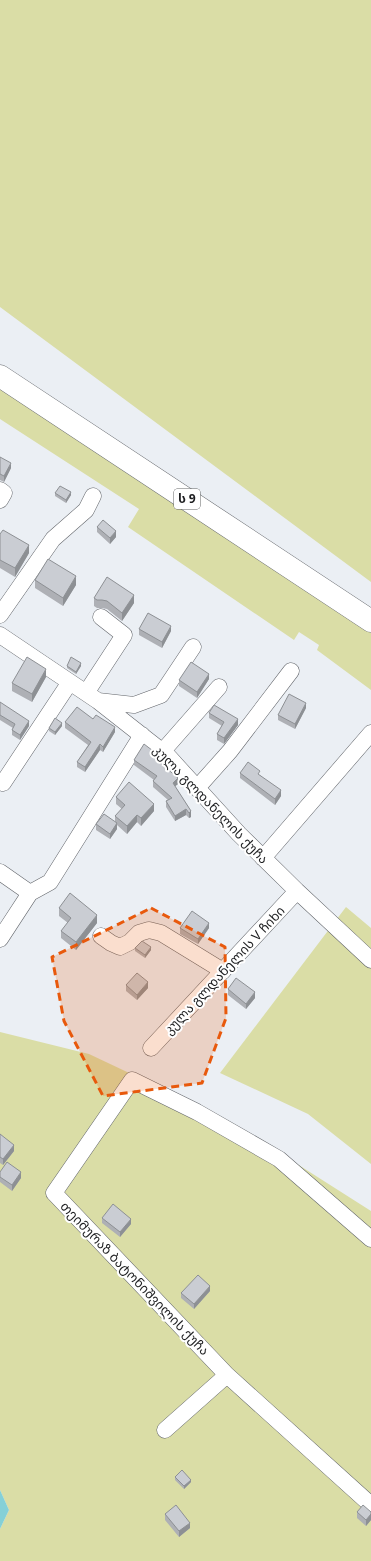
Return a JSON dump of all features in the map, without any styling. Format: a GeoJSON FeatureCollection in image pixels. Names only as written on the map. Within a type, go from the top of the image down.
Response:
{"type":"FeatureCollection","features":[{"type":"Feature","properties":{"kind":"highway","name":"ს 9"},"geometry":{"type":"LineString","coordinates":[[0,376],[371,621]]}},
{"type":"Feature","properties":{"kind":"street"},"geometry":{"type":"LineString","coordinates":[[0,490],[4,493],[0,500]]}},
{"type":"Feature","properties":{"kind":"street"},"geometry":{"type":"LineString","coordinates":[[0,615],[53,539],[86,510],[93,496]]}},
{"type":"Feature","properties":{"kind":"street"},"geometry":{"type":"LineString","coordinates":[[101,617],[124,635],[92,697],[134,705],[161,695],[193,647]]}},
{"type":"Feature","properties":{"kind":"street","name":"კულა გლდანელის ქუჩა"},"geometry":{"type":"LineString","coordinates":[[0,635],[92,697],[162,752],[263,858],[371,960]]}},
{"type":"Feature","properties":{"kind":"street"},"geometry":{"type":"LineString","coordinates":[[197,788],[230,751],[291,671]]}},
{"type":"Feature","properties":{"kind":"street"},"geometry":{"type":"LineString","coordinates":[[3,783],[70,682]]}},
{"type":"Feature","properties":{"kind":"street"},"geometry":{"type":"LineString","coordinates":[[162,752],[219,687]]}},
{"type":"Feature","properties":{"kind":"street"},"geometry":{"type":"LineString","coordinates":[[263,858],[371,733]]}},
{"type":"Feature","properties":{"kind":"street"},"geometry":{"type":"LineString","coordinates":[[0,938],[30,893],[50,882],[142,735]]}},
{"type":"Feature","properties":{"kind":"street"},"geometry":{"type":"LineString","coordinates":[[0,872],[30,893]]}},
{"type":"Feature","properties":{"kind":"street","name":"კულა გლდანელის V ჩიხი"},"geometry":{"type":"LineString","coordinates":[[151,1048],[297,891]]}},
{"type":"Feature","properties":{"kind":"street"},"geometry":{"type":"LineString","coordinates":[[102,936],[111,943],[120,946],[130,942],[139,933],[149,930],[161,933],[223,971]]}},
{"type":"Feature","properties":{"kind":"street","name":"თეიმურაზ ბატონიშვილის ქუჩა"},"geometry":{"type":"LineString","coordinates":[[371,1239],[279,1159],[197,1112],[132,1080],[54,1192],[227,1375],[371,1505]]}},
{"type":"Feature","properties":{"kind":"street"},"geometry":{"type":"LineString","coordinates":[[165,1430],[227,1375]]}},
{"type":"Feature","properties":{"kind":"highlighted area"},"geometry":{"type":"Polygon","coordinates":[[[151,908],[225,947],[226,1018],[202,1083],[103,1096],[64,1021],[52,957],[151,908]]]}},
{"type":"Feature","properties":{"kind":"green space"},"geometry":{"type":"Polygon","coordinates":[[[0,0],[371,0],[371,582],[0,307],[0,0]]]}},
{"type":"Feature","properties":{"kind":"green space"},"geometry":{"type":"Polygon","coordinates":[[[0,388],[371,633],[371,690],[317,650],[319,645],[299,632],[294,640],[128,527],[139,509],[0,419],[0,388]]]}},
{"type":"Feature","properties":{"kind":"green space"},"geometry":{"type":"Polygon","coordinates":[[[346,907],[371,928],[371,1164],[308,1114],[220,1073],[346,907]]]}},
{"type":"Feature","properties":{"kind":"green space"},"geometry":{"type":"Polygon","coordinates":[[[0,1032],[89,1054],[197,1105],[283,1155],[371,1211],[371,1561],[0,1561],[0,1529],[9,1510],[0,1490],[0,1032]]]}},
{"type":"Feature","properties":{"kind":"water"},"geometry":{"type":"Polygon","coordinates":[[[0,1490],[9,1510],[0,1529],[0,1490]]]}},
{"type":"Feature","properties":{"kind":"building"},"geometry":{"type":"Polygon","coordinates":[[[0,457],[11,463],[4,476],[0,474],[0,457]]]}},
{"type":"Feature","properties":{"kind":"building"},"geometry":{"type":"Polygon","coordinates":[[[60,486],[71,492],[66,500],[55,493],[60,486]]]}},
{"type":"Feature","properties":{"kind":"building"},"geometry":{"type":"Polygon","coordinates":[[[103,520],[116,531],[110,538],[97,527],[103,520]]]}},
{"type":"Feature","properties":{"kind":"building"},"geometry":{"type":"Polygon","coordinates":[[[3,530],[29,545],[15,568],[0,560],[0,534],[3,530]]]}},
{"type":"Feature","properties":{"kind":"building"},"geometry":{"type":"Polygon","coordinates":[[[48,559],[76,576],[63,598],[35,580],[48,559]]]}},
{"type":"Feature","properties":{"kind":"building"},"geometry":{"type":"Polygon","coordinates":[[[107,577],[134,595],[122,613],[107,601],[97,600],[94,598],[107,577]]]}},
{"type":"Feature","properties":{"kind":"building"},"geometry":{"type":"Polygon","coordinates":[[[148,613],[171,626],[162,642],[139,629],[148,613]]]}},
{"type":"Feature","properties":{"kind":"building"},"geometry":{"type":"Polygon","coordinates":[[[27,657],[46,669],[32,694],[12,683],[27,657]]]}},
{"type":"Feature","properties":{"kind":"building"},"geometry":{"type":"Polygon","coordinates":[[[71,657],[81,663],[76,672],[67,666],[71,657]]]}},
{"type":"Feature","properties":{"kind":"building"},"geometry":{"type":"Polygon","coordinates":[[[191,662],[209,674],[197,692],[179,680],[191,662]]]}},
{"type":"Feature","properties":{"kind":"building"},"geometry":{"type":"Polygon","coordinates":[[[289,694],[306,703],[295,724],[278,715],[289,694]]]}},
{"type":"Feature","properties":{"kind":"building"},"geometry":{"type":"Polygon","coordinates":[[[0,702],[29,721],[20,735],[12,730],[15,724],[0,715],[0,702]]]}},
{"type":"Feature","properties":{"kind":"building"},"geometry":{"type":"Polygon","coordinates":[[[214,705],[238,719],[224,738],[217,734],[224,722],[209,713],[214,705]]]}},
{"type":"Feature","properties":{"kind":"building"},"geometry":{"type":"Polygon","coordinates":[[[77,707],[93,719],[96,715],[115,727],[103,747],[100,744],[85,767],[77,762],[91,742],[65,722],[77,707]]]}},
{"type":"Feature","properties":{"kind":"building"},"geometry":{"type":"Polygon","coordinates":[[[55,718],[62,723],[55,732],[49,728],[55,718]]]}},
{"type":"Feature","properties":{"kind":"building"},"geometry":{"type":"Polygon","coordinates":[[[144,744],[161,757],[158,761],[178,778],[173,783],[191,811],[189,813],[186,809],[175,816],[166,801],[172,798],[153,781],[157,776],[134,760],[144,744]]]}},
{"type":"Feature","properties":{"kind":"building"},"geometry":{"type":"Polygon","coordinates":[[[248,762],[260,771],[258,774],[281,790],[275,799],[240,773],[248,762]]]}},
{"type":"Feature","properties":{"kind":"building"},"geometry":{"type":"Polygon","coordinates":[[[129,782],[154,804],[141,818],[137,815],[127,826],[115,816],[125,805],[116,797],[129,782]]]}},
{"type":"Feature","properties":{"kind":"building"},"geometry":{"type":"Polygon","coordinates":[[[104,814],[117,823],[110,834],[96,824],[104,814]]]}},
{"type":"Feature","properties":{"kind":"building"},"geometry":{"type":"Polygon","coordinates":[[[70,893],[97,915],[76,942],[61,931],[71,918],[59,908],[70,893]]]}},
{"type":"Feature","properties":{"kind":"building"},"geometry":{"type":"Polygon","coordinates":[[[192,911],[209,923],[198,939],[180,928],[192,911]]]}},
{"type":"Feature","properties":{"kind":"building"},"geometry":{"type":"Polygon","coordinates":[[[142,941],[151,947],[145,955],[135,948],[142,941]]]}},
{"type":"Feature","properties":{"kind":"building"},"geometry":{"type":"Polygon","coordinates":[[[137,973],[148,982],[137,995],[126,985],[137,973]]]}},
{"type":"Feature","properties":{"kind":"building"},"geometry":{"type":"Polygon","coordinates":[[[236,978],[255,992],[246,1004],[228,989],[236,978]]]}},
{"type":"Feature","properties":{"kind":"building"},"geometry":{"type":"Polygon","coordinates":[[[0,1134],[14,1145],[3,1159],[0,1157],[0,1134]]]}},
{"type":"Feature","properties":{"kind":"building"},"geometry":{"type":"Polygon","coordinates":[[[7,1162],[21,1172],[12,1185],[0,1177],[0,1172],[7,1162]]]}},
{"type":"Feature","properties":{"kind":"building"},"geometry":{"type":"Polygon","coordinates":[[[113,1204],[131,1219],[120,1232],[102,1218],[113,1204]]]}},
{"type":"Feature","properties":{"kind":"building"},"geometry":{"type":"Polygon","coordinates":[[[198,1275],[210,1286],[194,1304],[181,1293],[198,1275]]]}},
{"type":"Feature","properties":{"kind":"building"},"geometry":{"type":"Polygon","coordinates":[[[182,1470],[191,1480],[184,1486],[175,1477],[182,1470]]]}},
{"type":"Feature","properties":{"kind":"building"},"geometry":{"type":"Polygon","coordinates":[[[176,1505],[190,1523],[179,1531],[165,1514],[176,1505]]]}},
{"type":"Feature","properties":{"kind":"building"},"geometry":{"type":"Polygon","coordinates":[[[363,1505],[371,1512],[366,1520],[357,1512],[363,1505]]]}}]}
